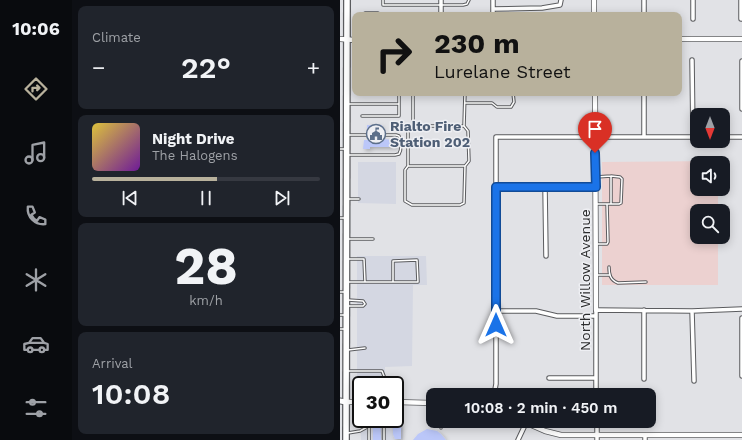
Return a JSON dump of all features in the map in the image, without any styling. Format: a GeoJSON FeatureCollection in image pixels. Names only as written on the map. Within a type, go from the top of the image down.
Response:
{"type":"FeatureCollection","features":[{"type":"Feature","properties":{"kind":"main road"},"geometry":{"type":"LineString","coordinates":[[346,440],[343,402],[346,350],[343,329],[346,315],[347,282],[347,0]]}},
{"type":"Feature","properties":{"kind":"street"},"geometry":{"type":"LineString","coordinates":[[440,0],[441,12]]}},
{"type":"Feature","properties":{"kind":"street"},"geometry":{"type":"LineString","coordinates":[[493,0],[493,9],[542,8],[560,5],[561,0]]}},
{"type":"Feature","properties":{"kind":"street"},"geometry":{"type":"LineString","coordinates":[[594,0],[594,12]]}},
{"type":"Feature","properties":{"kind":"street"},"geometry":{"type":"LineString","coordinates":[[644,0],[644,12]]}},
{"type":"Feature","properties":{"kind":"street"},"geometry":{"type":"LineString","coordinates":[[693,0],[693,19]]}},
{"type":"Feature","properties":{"kind":"street"},"geometry":{"type":"LineString","coordinates":[[741,0],[741,19]]}},
{"type":"Feature","properties":{"kind":"street"},"geometry":{"type":"LineString","coordinates":[[340,39],[352,40]]}},
{"type":"Feature","properties":{"kind":"street"},"geometry":{"type":"LineString","coordinates":[[682,39],[742,39]]}},
{"type":"Feature","properties":{"kind":"street"},"geometry":{"type":"LineString","coordinates":[[692,60],[694,108]]}},
{"type":"Feature","properties":{"kind":"street"},"geometry":{"type":"LineString","coordinates":[[742,60],[742,109]]}},
{"type":"Feature","properties":{"kind":"street","name":"North Willow Avenue"},"geometry":{"type":"LineString","coordinates":[[595,96],[596,388]]}},
{"type":"Feature","properties":{"kind":"street"},"geometry":{"type":"LineString","coordinates":[[644,96],[644,137]]}},
{"type":"Feature","properties":{"kind":"street"},"geometry":{"type":"LineString","coordinates":[[495,388],[496,137],[690,137]]}},
{"type":"Feature","properties":{"kind":"street"},"geometry":{"type":"LineString","coordinates":[[730,137],[742,137]]}},
{"type":"Feature","properties":{"kind":"street"},"geometry":{"type":"LineString","coordinates":[[496,187],[596,187]]}},
{"type":"Feature","properties":{"kind":"street"},"geometry":{"type":"LineString","coordinates":[[545,187],[546,256]]}},
{"type":"Feature","properties":{"kind":"street"},"geometry":{"type":"LineString","coordinates":[[596,310],[692,311],[742,309]]}},
{"type":"Feature","properties":{"kind":"street"},"geometry":{"type":"LineString","coordinates":[[644,310],[644,379]]}},
{"type":"Feature","properties":{"kind":"street"},"geometry":{"type":"LineString","coordinates":[[496,311],[536,311],[557,316],[596,316]]}},
{"type":"Feature","properties":{"kind":"street"},"geometry":{"type":"LineString","coordinates":[[692,311],[694,380]]}},
{"type":"Feature","properties":{"kind":"street"},"geometry":{"type":"LineString","coordinates":[[742,318],[742,376]]}},
{"type":"Feature","properties":{"kind":"street"},"geometry":{"type":"LineString","coordinates":[[550,378],[596,378]]}},
{"type":"Feature","properties":{"kind":"street"},"geometry":{"type":"LineString","coordinates":[[404,402],[426,403]]}},
{"type":"Feature","properties":{"kind":"street"},"geometry":{"type":"LineString","coordinates":[[518,440],[522,428]]}},
{"type":"Feature","properties":{"kind":"street"},"geometry":{"type":"LineString","coordinates":[[538,428],[551,434],[597,438],[742,435]]}},
{"type":"Feature","properties":{"kind":"lane"},"geometry":{"type":"LineString","coordinates":[[383,0],[383,5],[463,5],[467,4],[469,0]]}},
{"type":"Feature","properties":{"kind":"lane"},"geometry":{"type":"LineString","coordinates":[[362,116],[399,116],[399,96]]}},
{"type":"Feature","properties":{"kind":"lane"},"geometry":{"type":"LineString","coordinates":[[413,96],[413,126]]}},
{"type":"Feature","properties":{"kind":"lane"},"geometry":{"type":"LineString","coordinates":[[464,126],[413,126],[408,130],[408,166],[405,170],[405,201],[412,205],[460,205],[464,203],[464,166],[469,161],[468,131],[464,126],[465,96]]}},
{"type":"Feature","properties":{"kind":"lane"},"geometry":{"type":"LineString","coordinates":[[465,103],[492,103],[497,107],[511,107],[514,102],[514,96]]}},
{"type":"Feature","properties":{"kind":"lane"},"geometry":{"type":"LineString","coordinates":[[347,104],[399,104]]}},
{"type":"Feature","properties":{"kind":"lane"},"geometry":{"type":"LineString","coordinates":[[340,149],[347,152],[399,154],[401,146],[399,136],[347,135]]}},
{"type":"Feature","properties":{"kind":"lane"},"geometry":{"type":"LineString","coordinates":[[340,155],[347,152]]}},
{"type":"Feature","properties":{"kind":"lane"},"geometry":{"type":"LineString","coordinates":[[408,166],[464,166]]}},
{"type":"Feature","properties":{"kind":"lane"},"geometry":{"type":"LineString","coordinates":[[611,176],[611,204]]}},
{"type":"Feature","properties":{"kind":"lane"},"geometry":{"type":"LineString","coordinates":[[596,177],[611,176],[620,177],[622,179],[620,204],[596,204]]}},
{"type":"Feature","properties":{"kind":"lane"},"geometry":{"type":"LineString","coordinates":[[340,178],[347,178]]}},
{"type":"Feature","properties":{"kind":"lane"},"geometry":{"type":"LineString","coordinates":[[347,199],[359,199]]}},
{"type":"Feature","properties":{"kind":"lane"},"geometry":{"type":"LineString","coordinates":[[596,244],[606,244],[608,242],[607,204]]}},
{"type":"Feature","properties":{"kind":"lane"},"geometry":{"type":"LineString","coordinates":[[340,218],[347,218]]}},
{"type":"Feature","properties":{"kind":"lane"},"geometry":{"type":"LineString","coordinates":[[340,229],[347,229]]}},
{"type":"Feature","properties":{"kind":"lane"},"geometry":{"type":"LineString","coordinates":[[340,240],[373,239]]}},
{"type":"Feature","properties":{"kind":"lane"},"geometry":{"type":"LineString","coordinates":[[347,259],[364,259],[365,282]]}},
{"type":"Feature","properties":{"kind":"lane"},"geometry":{"type":"LineString","coordinates":[[347,282],[393,282],[405,282],[418,282],[418,260],[393,261],[393,282]]}},
{"type":"Feature","properties":{"kind":"lane"},"geometry":{"type":"LineString","coordinates":[[609,267],[609,275],[618,283],[646,282]]}},
{"type":"Feature","properties":{"kind":"lane"},"geometry":{"type":"LineString","coordinates":[[596,275],[609,275]]}},
{"type":"Feature","properties":{"kind":"lane"},"geometry":{"type":"LineString","coordinates":[[340,292],[346,292]]}},
{"type":"Feature","properties":{"kind":"lane"},"geometry":{"type":"LineString","coordinates":[[363,301],[365,304],[363,306],[346,303],[363,301]]}},
{"type":"Feature","properties":{"kind":"lane"},"geometry":{"type":"LineString","coordinates":[[340,315],[346,315]]}},
{"type":"Feature","properties":{"kind":"lane"},"geometry":{"type":"LineString","coordinates":[[346,350],[365,348]]}},
{"type":"Feature","properties":{"kind":"lane"},"geometry":{"type":"LineString","coordinates":[[344,367],[363,371],[382,371],[384,376]]}},
{"type":"Feature","properties":{"kind":"lane"},"geometry":{"type":"LineString","coordinates":[[346,433],[360,431],[365,428]]}},
{"type":"Feature","properties":{"kind":"lane"},"geometry":{"type":"LineString","coordinates":[[369,428],[369,440]]}},
{"type":"Feature","properties":{"kind":"lane"},"geometry":{"type":"LineString","coordinates":[[384,428],[384,440]]}},
{"type":"Feature","properties":{"kind":"shaded area"},"geometry":{"type":"Polygon","coordinates":[[[690,161],[690,196],[718,196],[718,204],[690,204],[690,244],[718,244],[718,285],[602,285],[602,162],[690,161]]]}},
{"type":"Feature","properties":{"kind":"shaded area"},"geometry":{"type":"Polygon","coordinates":[[[358,162],[396,162],[396,204],[358,203],[358,162]]]}},
{"type":"Feature","properties":{"kind":"shaded area"},"geometry":{"type":"Polygon","coordinates":[[[357,256],[426,256],[427,285],[413,285],[412,366],[385,367],[385,376],[357,376],[357,256]]]}},
{"type":"Feature","properties":{"kind":"shaded area"},"geometry":{"type":"Polygon","coordinates":[[[361,428],[403,428],[403,440],[361,440],[361,428]]]}},
{"type":"Feature","properties":{"kind":"building"},"geometry":{"type":"Polygon","coordinates":[[[367,125],[382,125],[382,133],[370,133],[370,129],[367,129],[367,125]]]}},
{"type":"Feature","properties":{"kind":"building","name":"Rialto Fire Station 202"},"geometry":{"type":"Polygon","coordinates":[[[370,137],[382,137],[382,139],[395,140],[397,147],[370,147],[370,149],[363,149],[364,140],[370,140],[370,137]]]}},
{"type":"Feature","properties":{"kind":"building"},"geometry":{"type":"Polygon","coordinates":[[[373,428],[380,428],[381,440],[373,440],[373,428]]]}},
{"type":"Feature","properties":{"kind":"building"},"geometry":{"type":"Polygon","coordinates":[[[393,428],[401,428],[401,439],[395,439],[393,428]]]}},
{"type":"Feature","properties":{"kind":"building"},"geometry":{"type":"Polygon","coordinates":[[[427,429],[437,431],[446,440],[413,440],[418,434],[427,429]]]}},
{"type":"Feature","properties":{"kind":"place","name":"Rialto Fire Station 202"},"geometry":{"type":"Point","coordinates":[376,134]}},
{"type":"Feature","properties":{"kind":"route"},"geometry":{"type":"LineString","coordinates":[[496,325],[496,187],[596,187],[595,153]]}}]}
